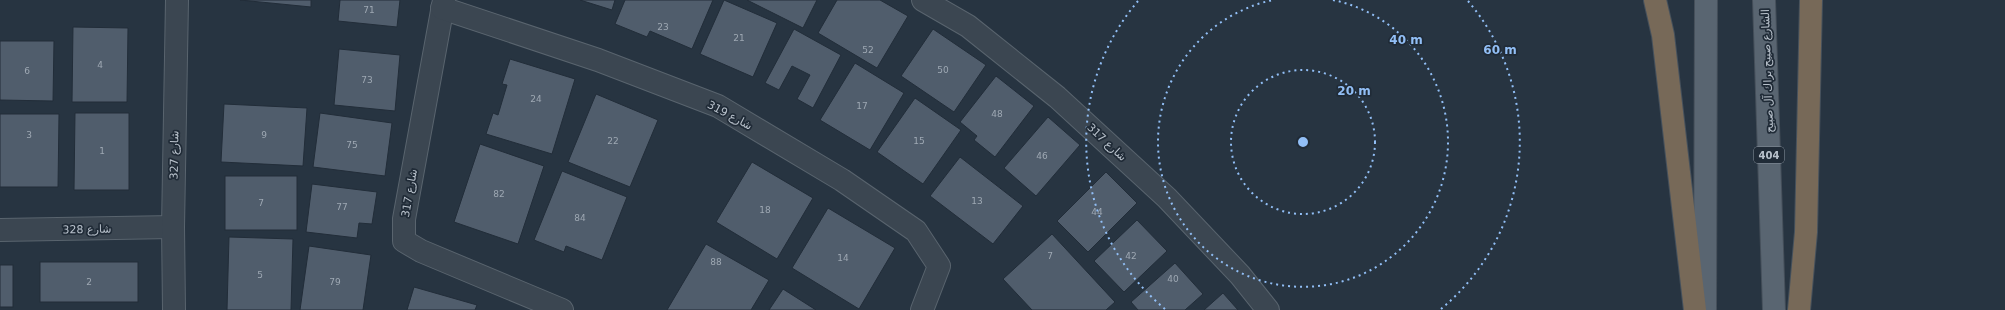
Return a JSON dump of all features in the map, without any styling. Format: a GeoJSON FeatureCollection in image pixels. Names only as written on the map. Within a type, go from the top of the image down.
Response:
{"type":"FeatureCollection","features":[{"type":"Feature","properties":{"kind":"highway"},"geometry":{"type":"LineString","coordinates":[[1656,0],[1663,35],[1696,310]]}},
{"type":"Feature","properties":{"kind":"highway"},"geometry":{"type":"LineString","coordinates":[[1799,310],[1806,232],[1811,0]]}},
{"type":"Feature","properties":{"kind":"main road"},"geometry":{"type":"LineString","coordinates":[[1705,310],[1706,0]]}},
{"type":"Feature","properties":{"kind":"main road","name":"الشارع صبيح براك آل صبيح"},"geometry":{"type":"LineString","coordinates":[[1764,0],[1774,310]]}},
{"type":"Feature","properties":{"kind":"street","name":"شارع 327"},"geometry":{"type":"LineString","coordinates":[[174,310],[173,228],[177,0]]}},
{"type":"Feature","properties":{"kind":"street","name":"شارع 317"},"geometry":{"type":"LineString","coordinates":[[923,0],[968,26],[1057,96],[1167,198],[1240,275],[1268,310]]}},
{"type":"Feature","properties":{"kind":"street","name":"شارع 317"},"geometry":{"type":"LineString","coordinates":[[443,4],[404,218],[404,241],[421,251],[562,310]]}},
{"type":"Feature","properties":{"kind":"street","name":"شارع 319"},"geometry":{"type":"LineString","coordinates":[[443,4],[598,60],[718,106],[842,180],[916,231],[939,266],[922,310]]}},
{"type":"Feature","properties":{"kind":"street","name":"شارع 328"},"geometry":{"type":"LineString","coordinates":[[0,230],[173,228]]}},
{"type":"Feature","properties":{"kind":"building"},"geometry":{"type":"Polygon","coordinates":[[[240,0],[311,0],[311,7],[240,0]]]}},
{"type":"Feature","properties":{"kind":"building"},"geometry":{"type":"Polygon","coordinates":[[[340,0],[400,0],[397,27],[338,21],[340,0]]]}},
{"type":"Feature","properties":{"kind":"building"},"geometry":{"type":"Polygon","coordinates":[[[580,0],[615,0],[612,10],[580,0]]]}},
{"type":"Feature","properties":{"kind":"building"},"geometry":{"type":"Polygon","coordinates":[[[625,0],[713,0],[692,49],[650,31],[647,37],[615,24],[625,0]]]}},
{"type":"Feature","properties":{"kind":"building"},"geometry":{"type":"Polygon","coordinates":[[[724,0],[777,23],[753,77],[700,54],[724,0]]]}},
{"type":"Feature","properties":{"kind":"building"},"geometry":{"type":"Polygon","coordinates":[[[747,0],[817,0],[803,28],[747,0]]]}},
{"type":"Feature","properties":{"kind":"building"},"geometry":{"type":"Polygon","coordinates":[[[837,0],[880,0],[908,16],[877,68],[818,33],[837,0]]]}},
{"type":"Feature","properties":{"kind":"building"},"geometry":{"type":"Polygon","coordinates":[[[73,27],[128,28],[127,102],[72,102],[73,27]]]}},
{"type":"Feature","properties":{"kind":"building"},"geometry":{"type":"Polygon","coordinates":[[[794,29],[841,55],[813,108],[797,99],[810,75],[792,66],[779,90],[765,83],[794,29]]]}},
{"type":"Feature","properties":{"kind":"building"},"geometry":{"type":"Polygon","coordinates":[[[933,29],[986,65],[954,112],[901,76],[933,29]]]}},
{"type":"Feature","properties":{"kind":"building"},"geometry":{"type":"Polygon","coordinates":[[[0,41],[54,41],[53,101],[0,100],[0,41]]]}},
{"type":"Feature","properties":{"kind":"building"},"geometry":{"type":"Polygon","coordinates":[[[339,49],[400,55],[395,111],[334,105],[339,49]]]}},
{"type":"Feature","properties":{"kind":"building"},"geometry":{"type":"Polygon","coordinates":[[[510,59],[575,79],[552,154],[486,134],[493,113],[498,115],[507,85],[502,84],[510,59]]]}},
{"type":"Feature","properties":{"kind":"building"},"geometry":{"type":"Polygon","coordinates":[[[855,63],[904,93],[870,150],[820,120],[855,63]]]}},
{"type":"Feature","properties":{"kind":"building"},"geometry":{"type":"Polygon","coordinates":[[[996,76],[1034,106],[995,157],[974,140],[977,136],[960,122],[996,76]]]}},
{"type":"Feature","properties":{"kind":"building"},"geometry":{"type":"Polygon","coordinates":[[[596,94],[658,120],[630,187],[568,162],[596,94]]]}},
{"type":"Feature","properties":{"kind":"building"},"geometry":{"type":"Polygon","coordinates":[[[915,98],[961,130],[923,184],[877,152],[915,98]]]}},
{"type":"Feature","properties":{"kind":"building"},"geometry":{"type":"Polygon","coordinates":[[[224,104],[307,108],[303,166],[221,162],[224,104]]]}},
{"type":"Feature","properties":{"kind":"building"},"geometry":{"type":"Polygon","coordinates":[[[75,113],[129,113],[129,190],[74,190],[75,113]]]}},
{"type":"Feature","properties":{"kind":"building"},"geometry":{"type":"Polygon","coordinates":[[[320,113],[392,123],[385,176],[313,167],[320,113]]]}},
{"type":"Feature","properties":{"kind":"building"},"geometry":{"type":"Polygon","coordinates":[[[0,114],[59,114],[58,187],[0,187],[0,114]]]}},
{"type":"Feature","properties":{"kind":"building"},"geometry":{"type":"Polygon","coordinates":[[[1048,117],[1080,145],[1036,196],[1004,168],[1048,117]]]}},
{"type":"Feature","properties":{"kind":"building"},"geometry":{"type":"Polygon","coordinates":[[[480,144],[544,166],[518,244],[454,222],[480,144]]]}},
{"type":"Feature","properties":{"kind":"building"},"geometry":{"type":"Polygon","coordinates":[[[960,157],[1023,206],[993,244],[930,196],[960,157]]]}},
{"type":"Feature","properties":{"kind":"building"},"geometry":{"type":"Polygon","coordinates":[[[752,162],[813,198],[777,259],[716,222],[752,162]]]}},
{"type":"Feature","properties":{"kind":"building"},"geometry":{"type":"Polygon","coordinates":[[[562,171],[627,197],[602,260],[566,246],[564,252],[534,240],[562,171]]]}},
{"type":"Feature","properties":{"kind":"building"},"geometry":{"type":"Polygon","coordinates":[[[1106,172],[1137,203],[1088,252],[1057,221],[1106,172]]]}},
{"type":"Feature","properties":{"kind":"building"},"geometry":{"type":"Polygon","coordinates":[[[225,176],[297,176],[297,230],[225,230],[225,176]]]}},
{"type":"Feature","properties":{"kind":"building"},"geometry":{"type":"Polygon","coordinates":[[[312,184],[377,192],[372,224],[359,223],[357,238],[306,232],[312,184]]]}},
{"type":"Feature","properties":{"kind":"building"},"geometry":{"type":"Polygon","coordinates":[[[828,208],[895,248],[859,309],[792,268],[828,208]]]}},
{"type":"Feature","properties":{"kind":"building"},"geometry":{"type":"Polygon","coordinates":[[[1137,220],[1167,251],[1124,292],[1094,261],[1137,220]]]}},
{"type":"Feature","properties":{"kind":"building"},"geometry":{"type":"Polygon","coordinates":[[[1052,234],[1115,302],[1106,310],[1032,310],[1003,279],[1052,234]]]}},
{"type":"Feature","properties":{"kind":"building"},"geometry":{"type":"Polygon","coordinates":[[[229,237],[293,239],[291,310],[227,310],[229,237]]]}},
{"type":"Feature","properties":{"kind":"building"},"geometry":{"type":"Polygon","coordinates":[[[706,244],[769,280],[751,310],[667,310],[706,244]]]}},
{"type":"Feature","properties":{"kind":"building"},"geometry":{"type":"Polygon","coordinates":[[[309,246],[371,255],[363,310],[300,310],[309,246]]]}},
{"type":"Feature","properties":{"kind":"building"},"geometry":{"type":"Polygon","coordinates":[[[40,262],[138,262],[138,302],[40,302],[40,262]]]}},
{"type":"Feature","properties":{"kind":"building"},"geometry":{"type":"Polygon","coordinates":[[[1175,263],[1203,294],[1185,310],[1138,310],[1131,302],[1175,263]]]}},
{"type":"Feature","properties":{"kind":"building"},"geometry":{"type":"Polygon","coordinates":[[[0,265],[13,265],[13,307],[0,307],[0,265]]]}},
{"type":"Feature","properties":{"kind":"building"},"geometry":{"type":"Polygon","coordinates":[[[414,287],[477,305],[475,310],[407,310],[414,287]]]}},
{"type":"Feature","properties":{"kind":"building"},"geometry":{"type":"Polygon","coordinates":[[[783,289],[816,310],[769,310],[783,289]]]}},
{"type":"Feature","properties":{"kind":"building"},"geometry":{"type":"Polygon","coordinates":[[[1223,293],[1238,310],[1204,310],[1223,293]]]}}]}
